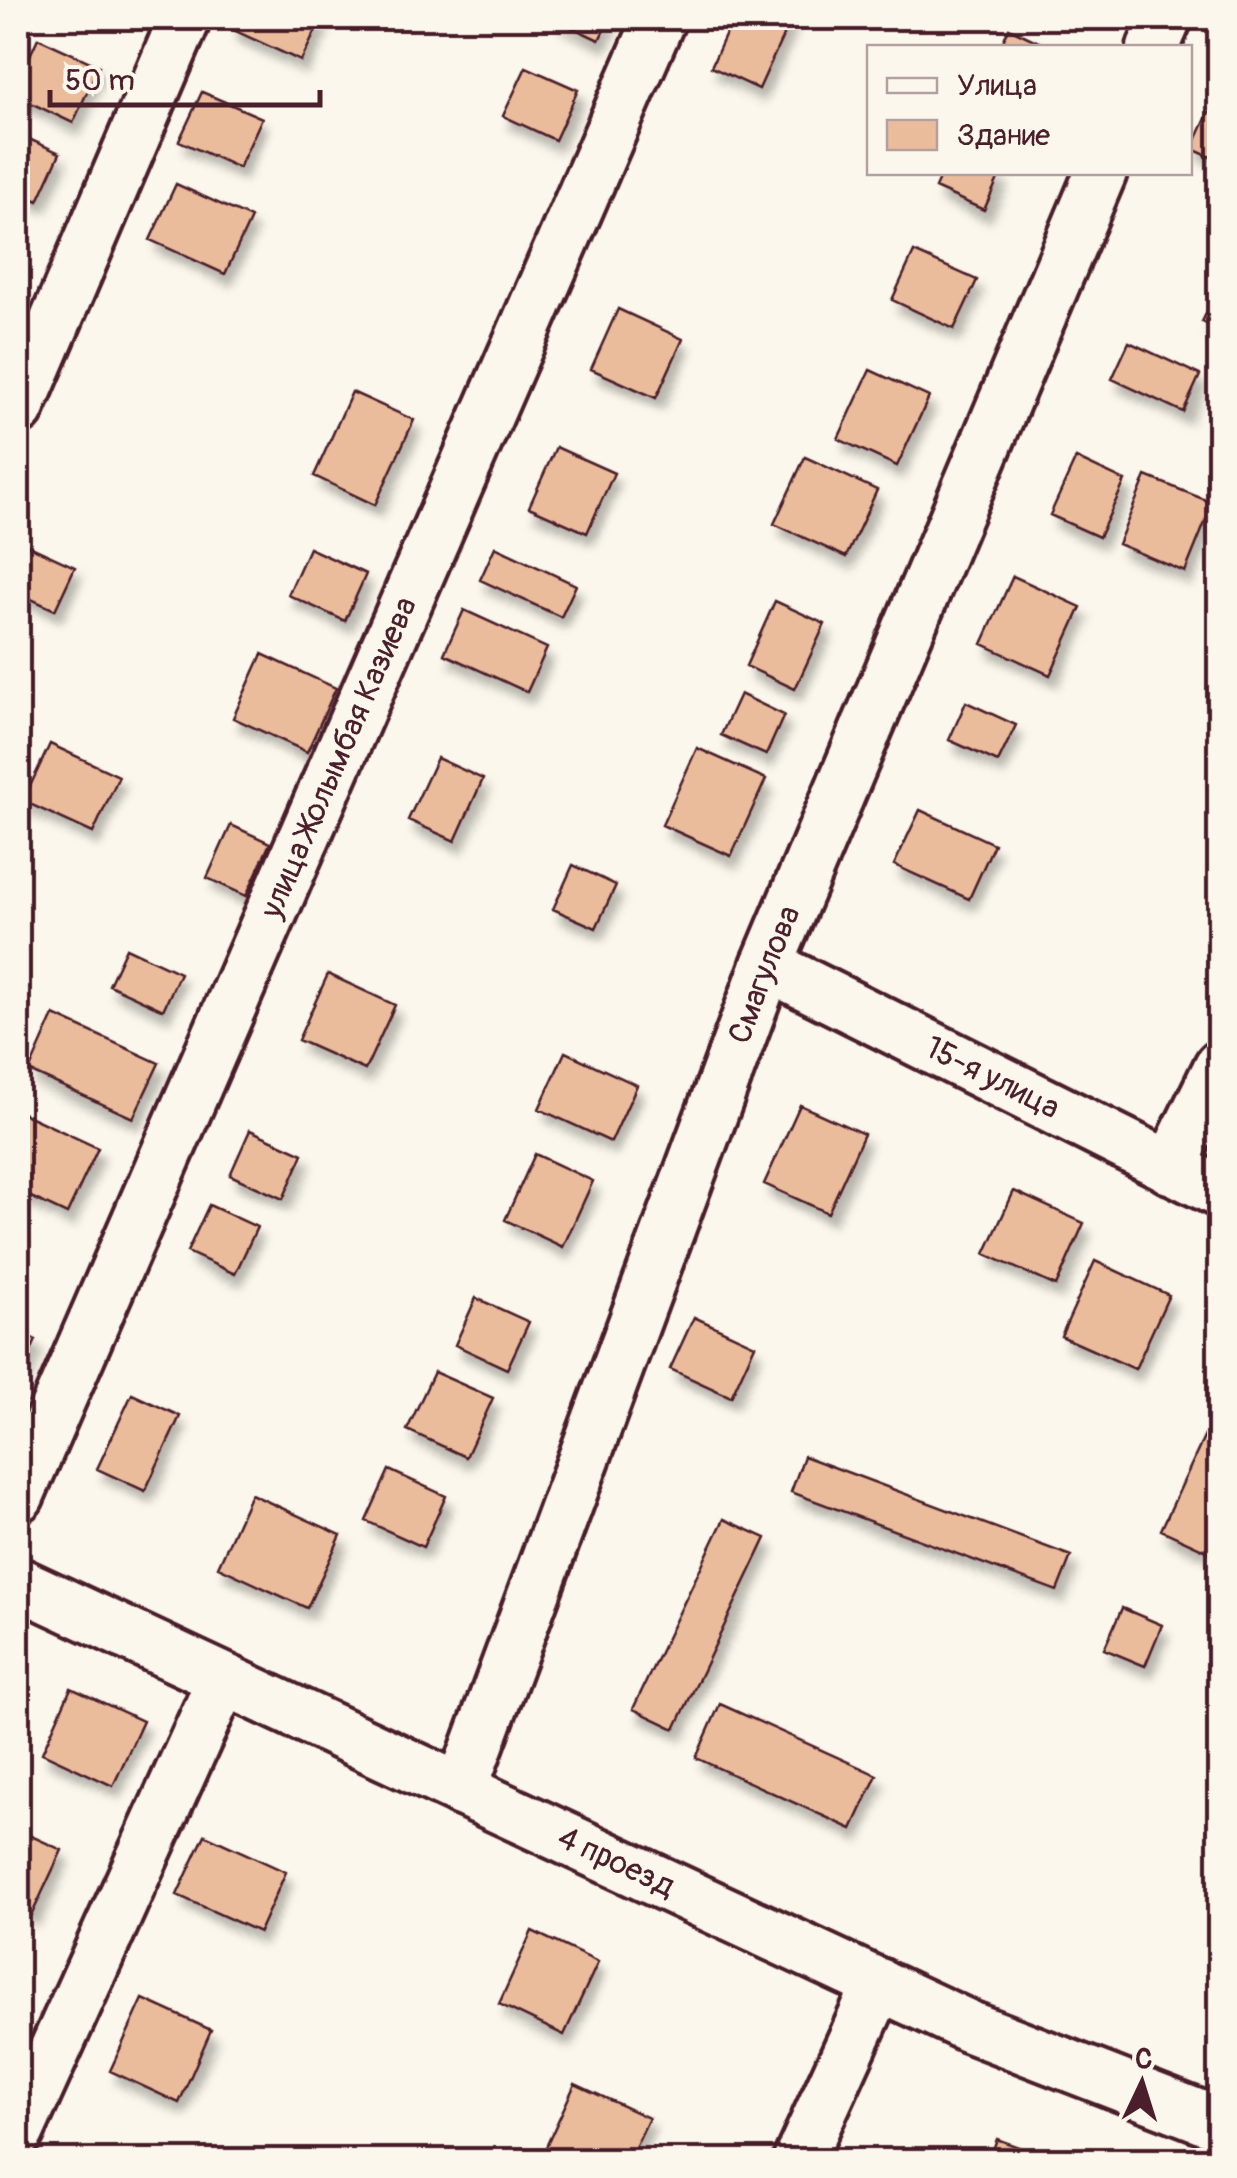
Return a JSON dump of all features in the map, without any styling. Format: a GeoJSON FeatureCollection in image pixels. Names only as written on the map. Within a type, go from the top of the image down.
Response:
{"type":"FeatureCollection","features":[{"type":"Feature","properties":{"kind":"street"},"geometry":{"type":"LineString","coordinates":[[18,410],[185,18]]}},
{"type":"Feature","properties":{"kind":"street","name":"улица Жолымбая Казиева"},"geometry":{"type":"LineString","coordinates":[[18,1496],[660,18]]}},
{"type":"Feature","properties":{"kind":"street"},"geometry":{"type":"LineString","coordinates":[[1154,45],[1166,18]]}},
{"type":"Feature","properties":{"kind":"street","name":"Смагулова"},"geometry":{"type":"LineString","coordinates":[[461,1790],[767,965],[1099,175]]}},
{"type":"Feature","properties":{"kind":"street","name":"15-я улица"},"geometry":{"type":"LineString","coordinates":[[767,965],[1220,1192]]}},
{"type":"Feature","properties":{"kind":"street"},"geometry":{"type":"LineString","coordinates":[[1170,1168],[1220,1066]]}},
{"type":"Feature","properties":{"kind":"street","name":"4 проезд"},"geometry":{"type":"LineString","coordinates":[[18,1583],[970,2027],[1220,2124]]}},
{"type":"Feature","properties":{"kind":"street"},"geometry":{"type":"LineString","coordinates":[[18,2132],[223,1679]]}},
{"type":"Feature","properties":{"kind":"street"},"geometry":{"type":"LineString","coordinates":[[799,2160],[879,1984]]}},
{"type":"Feature","properties":{"kind":"building"},"geometry":{"type":"Polygon","coordinates":[[[236,18],[322,18],[301,61],[231,29],[236,18]]]}},
{"type":"Feature","properties":{"kind":"building"},"geometry":{"type":"Polygon","coordinates":[[[552,18],[610,18],[599,40],[552,18]]]}},
{"type":"Feature","properties":{"kind":"building"},"geometry":{"type":"Polygon","coordinates":[[[733,18],[791,18],[759,89],[711,67],[733,18]]]}},
{"type":"Feature","properties":{"kind":"building"},"geometry":{"type":"Polygon","coordinates":[[[1009,28],[1045,45],[1001,45],[1009,28]]]}},
{"type":"Feature","properties":{"kind":"building"},"geometry":{"type":"Polygon","coordinates":[[[38,38],[99,66],[73,123],[18,97],[18,82],[38,38]]]}},
{"type":"Feature","properties":{"kind":"building"},"geometry":{"type":"Polygon","coordinates":[[[526,67],[578,90],[555,140],[503,116],[526,67]]]}},
{"type":"Feature","properties":{"kind":"building"},"geometry":{"type":"Polygon","coordinates":[[[1220,88],[1220,161],[1192,149],[1220,88]]]}},
{"type":"Feature","properties":{"kind":"building"},"geometry":{"type":"Polygon","coordinates":[[[202,92],[262,118],[239,168],[179,141],[202,92]]]}},
{"type":"Feature","properties":{"kind":"building"},"geometry":{"type":"Polygon","coordinates":[[[18,134],[60,153],[38,201],[18,192],[18,134]]]}},
{"type":"Feature","properties":{"kind":"building"},"geometry":{"type":"Polygon","coordinates":[[[941,175],[1000,175],[984,210],[935,188],[941,175]]]}},
{"type":"Feature","properties":{"kind":"building"},"geometry":{"type":"Polygon","coordinates":[[[176,184],[251,218],[225,274],[150,240],[176,184]]]}},
{"type":"Feature","properties":{"kind":"building"},"geometry":{"type":"Polygon","coordinates":[[[914,252],[977,280],[954,329],[892,300],[914,252]]]}},
{"type":"Feature","properties":{"kind":"building"},"geometry":{"type":"Polygon","coordinates":[[[1220,284],[1220,330],[1202,322],[1220,284]]]}},
{"type":"Feature","properties":{"kind":"building"},"geometry":{"type":"Polygon","coordinates":[[[618,309],[683,339],[656,398],[591,369],[618,309]]]}},
{"type":"Feature","properties":{"kind":"building"},"geometry":{"type":"Polygon","coordinates":[[[1129,342],[1200,375],[1183,412],[1112,379],[1129,342]]]}},
{"type":"Feature","properties":{"kind":"building"},"geometry":{"type":"Polygon","coordinates":[[[870,370],[929,397],[897,466],[838,439],[870,370]]]}},
{"type":"Feature","properties":{"kind":"building"},"geometry":{"type":"Polygon","coordinates":[[[352,392],[414,420],[375,505],[314,476],[352,392]]]}},
{"type":"Feature","properties":{"kind":"building"},"geometry":{"type":"Polygon","coordinates":[[[556,447],[614,473],[587,533],[529,507],[556,447]]]}},
{"type":"Feature","properties":{"kind":"building"},"geometry":{"type":"Polygon","coordinates":[[[805,457],[877,490],[846,557],[774,524],[805,457]]]}},
{"type":"Feature","properties":{"kind":"building"},"geometry":{"type":"Polygon","coordinates":[[[1076,458],[1125,481],[1099,537],[1050,515],[1076,458]]]}},
{"type":"Feature","properties":{"kind":"building"},"geometry":{"type":"Polygon","coordinates":[[[1146,476],[1213,503],[1185,572],[1118,544],[1146,476]]]}},
{"type":"Feature","properties":{"kind":"building"},"geometry":{"type":"Polygon","coordinates":[[[18,541],[75,567],[55,610],[18,593],[18,541]]]}},
{"type":"Feature","properties":{"kind":"building"},"geometry":{"type":"Polygon","coordinates":[[[495,547],[576,585],[561,617],[480,580],[495,547]]]}},
{"type":"Feature","properties":{"kind":"building"},"geometry":{"type":"Polygon","coordinates":[[[309,548],[366,574],[345,621],[288,595],[309,548]]]}},
{"type":"Feature","properties":{"kind":"building"},"geometry":{"type":"Polygon","coordinates":[[[1013,576],[1081,607],[1050,675],[982,644],[1013,576]]]}},
{"type":"Feature","properties":{"kind":"building"},"geometry":{"type":"Polygon","coordinates":[[[775,601],[825,624],[795,689],[746,666],[775,601]]]}},
{"type":"Feature","properties":{"kind":"building"},"geometry":{"type":"Polygon","coordinates":[[[464,610],[547,648],[527,692],[444,654],[464,610]]]}},
{"type":"Feature","properties":{"kind":"building"},"geometry":{"type":"Polygon","coordinates":[[[262,654],[336,688],[307,752],[233,718],[262,654]]]}},
{"type":"Feature","properties":{"kind":"building"},"geometry":{"type":"Polygon","coordinates":[[[740,694],[784,715],[766,755],[721,735],[740,694]]]}},
{"type":"Feature","properties":{"kind":"building"},"geometry":{"type":"Polygon","coordinates":[[[966,702],[1016,725],[998,762],[949,740],[966,702]]]}},
{"type":"Feature","properties":{"kind":"building"},"geometry":{"type":"Polygon","coordinates":[[[50,744],[119,776],[93,833],[23,801],[50,744]]]}},
{"type":"Feature","properties":{"kind":"building"},"geometry":{"type":"Polygon","coordinates":[[[697,748],[766,779],[731,856],[662,825],[697,748]]]}},
{"type":"Feature","properties":{"kind":"building"},"geometry":{"type":"Polygon","coordinates":[[[437,758],[483,779],[455,841],[408,820],[437,758]]]}},
{"type":"Feature","properties":{"kind":"building"},"geometry":{"type":"Polygon","coordinates":[[[920,810],[994,844],[969,899],[894,865],[920,810]]]}},
{"type":"Feature","properties":{"kind":"building"},"geometry":{"type":"Polygon","coordinates":[[[231,825],[270,843],[246,896],[207,878],[231,825]]]}},
{"type":"Feature","properties":{"kind":"building"},"geometry":{"type":"Polygon","coordinates":[[[573,865],[616,885],[596,928],[553,909],[573,865]]]}},
{"type":"Feature","properties":{"kind":"building"},"geometry":{"type":"Polygon","coordinates":[[[126,948],[180,973],[163,1010],[109,985],[126,948]]]}},
{"type":"Feature","properties":{"kind":"building"},"geometry":{"type":"Polygon","coordinates":[[[328,974],[395,1005],[365,1070],[298,1040],[328,974]]]}},
{"type":"Feature","properties":{"kind":"building"},"geometry":{"type":"Polygon","coordinates":[[[54,1015],[159,1063],[133,1118],[29,1071],[54,1015]]]}},
{"type":"Feature","properties":{"kind":"building"},"geometry":{"type":"Polygon","coordinates":[[[565,1052],[637,1085],[611,1142],[539,1109],[565,1052]]]}},
{"type":"Feature","properties":{"kind":"building"},"geometry":{"type":"Polygon","coordinates":[[[800,1105],[864,1134],[828,1213],[764,1184],[800,1105]]]}},
{"type":"Feature","properties":{"kind":"building"},"geometry":{"type":"Polygon","coordinates":[[[18,1111],[98,1148],[67,1214],[18,1191],[18,1111]]]}},
{"type":"Feature","properties":{"kind":"building"},"geometry":{"type":"Polygon","coordinates":[[[250,1130],[303,1154],[283,1199],[230,1175],[250,1130]]]}},
{"type":"Feature","properties":{"kind":"building"},"geometry":{"type":"Polygon","coordinates":[[[535,1154],[593,1181],[563,1247],[505,1220],[535,1154]]]}},
{"type":"Feature","properties":{"kind":"building"},"geometry":{"type":"Polygon","coordinates":[[[1014,1191],[1084,1223],[1056,1286],[985,1254],[1014,1191]]]}},
{"type":"Feature","properties":{"kind":"building"},"geometry":{"type":"Polygon","coordinates":[[[209,1205],[257,1227],[235,1274],[187,1252],[209,1205]]]}},
{"type":"Feature","properties":{"kind":"building"},"geometry":{"type":"Polygon","coordinates":[[[1095,1261],[1169,1295],[1135,1369],[1061,1336],[1095,1261]]]}},
{"type":"Feature","properties":{"kind":"building"},"geometry":{"type":"Polygon","coordinates":[[[476,1298],[529,1322],[507,1369],[455,1345],[476,1298]]]}},
{"type":"Feature","properties":{"kind":"building"},"geometry":{"type":"Polygon","coordinates":[[[694,1317],[755,1345],[731,1397],[670,1369],[694,1317]]]}},
{"type":"Feature","properties":{"kind":"building"},"geometry":{"type":"Polygon","coordinates":[[[18,1332],[36,1340],[18,1381],[18,1332]]]}},
{"type":"Feature","properties":{"kind":"building"},"geometry":{"type":"Polygon","coordinates":[[[434,1372],[493,1398],[466,1457],[407,1430],[434,1372]]]}},
{"type":"Feature","properties":{"kind":"building"},"geometry":{"type":"Polygon","coordinates":[[[132,1394],[180,1416],[145,1491],[97,1469],[132,1394]]]}},
{"type":"Feature","properties":{"kind":"building"},"geometry":{"type":"Polygon","coordinates":[[[1220,1403],[1220,1557],[1161,1530],[1220,1403]]]}},
{"type":"Feature","properties":{"kind":"building"},"geometry":{"type":"Polygon","coordinates":[[[804,1456],[1071,1556],[1057,1591],[791,1492],[804,1456]]]}},
{"type":"Feature","properties":{"kind":"building"},"geometry":{"type":"Polygon","coordinates":[[[389,1470],[446,1496],[423,1547],[366,1521],[389,1470]]]}},
{"type":"Feature","properties":{"kind":"building"},"geometry":{"type":"Polygon","coordinates":[[[251,1494],[341,1535],[307,1608],[218,1567],[251,1494]]]}},
{"type":"Feature","properties":{"kind":"building"},"geometry":{"type":"Polygon","coordinates":[[[724,1519],[766,1538],[675,1729],[633,1709],[724,1519]]]}},
{"type":"Feature","properties":{"kind":"building"},"geometry":{"type":"Polygon","coordinates":[[[1122,1608],[1162,1625],[1145,1666],[1104,1649],[1122,1608]]]}},
{"type":"Feature","properties":{"kind":"building"},"geometry":{"type":"Polygon","coordinates":[[[71,1688],[143,1721],[113,1786],[42,1753],[71,1688]]]}},
{"type":"Feature","properties":{"kind":"building"},"geometry":{"type":"Polygon","coordinates":[[[720,1704],[877,1775],[852,1829],[696,1758],[720,1704]]]}},
{"type":"Feature","properties":{"kind":"building"},"geometry":{"type":"Polygon","coordinates":[[[18,1830],[62,1850],[32,1914],[18,1907],[18,1830]]]}},
{"type":"Feature","properties":{"kind":"building"},"geometry":{"type":"Polygon","coordinates":[[[205,1835],[286,1872],[259,1932],[177,1895],[205,1835]]]}},
{"type":"Feature","properties":{"kind":"building"},"geometry":{"type":"Polygon","coordinates":[[[532,1931],[598,1962],[564,2035],[499,2004],[532,1931]]]}},
{"type":"Feature","properties":{"kind":"building"},"geometry":{"type":"Polygon","coordinates":[[[143,1999],[211,2030],[179,2103],[110,2071],[143,1999]]]}},
{"type":"Feature","properties":{"kind":"building"},"geometry":{"type":"Polygon","coordinates":[[[575,2084],[649,2118],[629,2160],[540,2160],[575,2084]]]}},
{"type":"Feature","properties":{"kind":"building"},"geometry":{"type":"Polygon","coordinates":[[[997,2139],[1053,2160],[989,2160],[997,2139]]]}}]}
